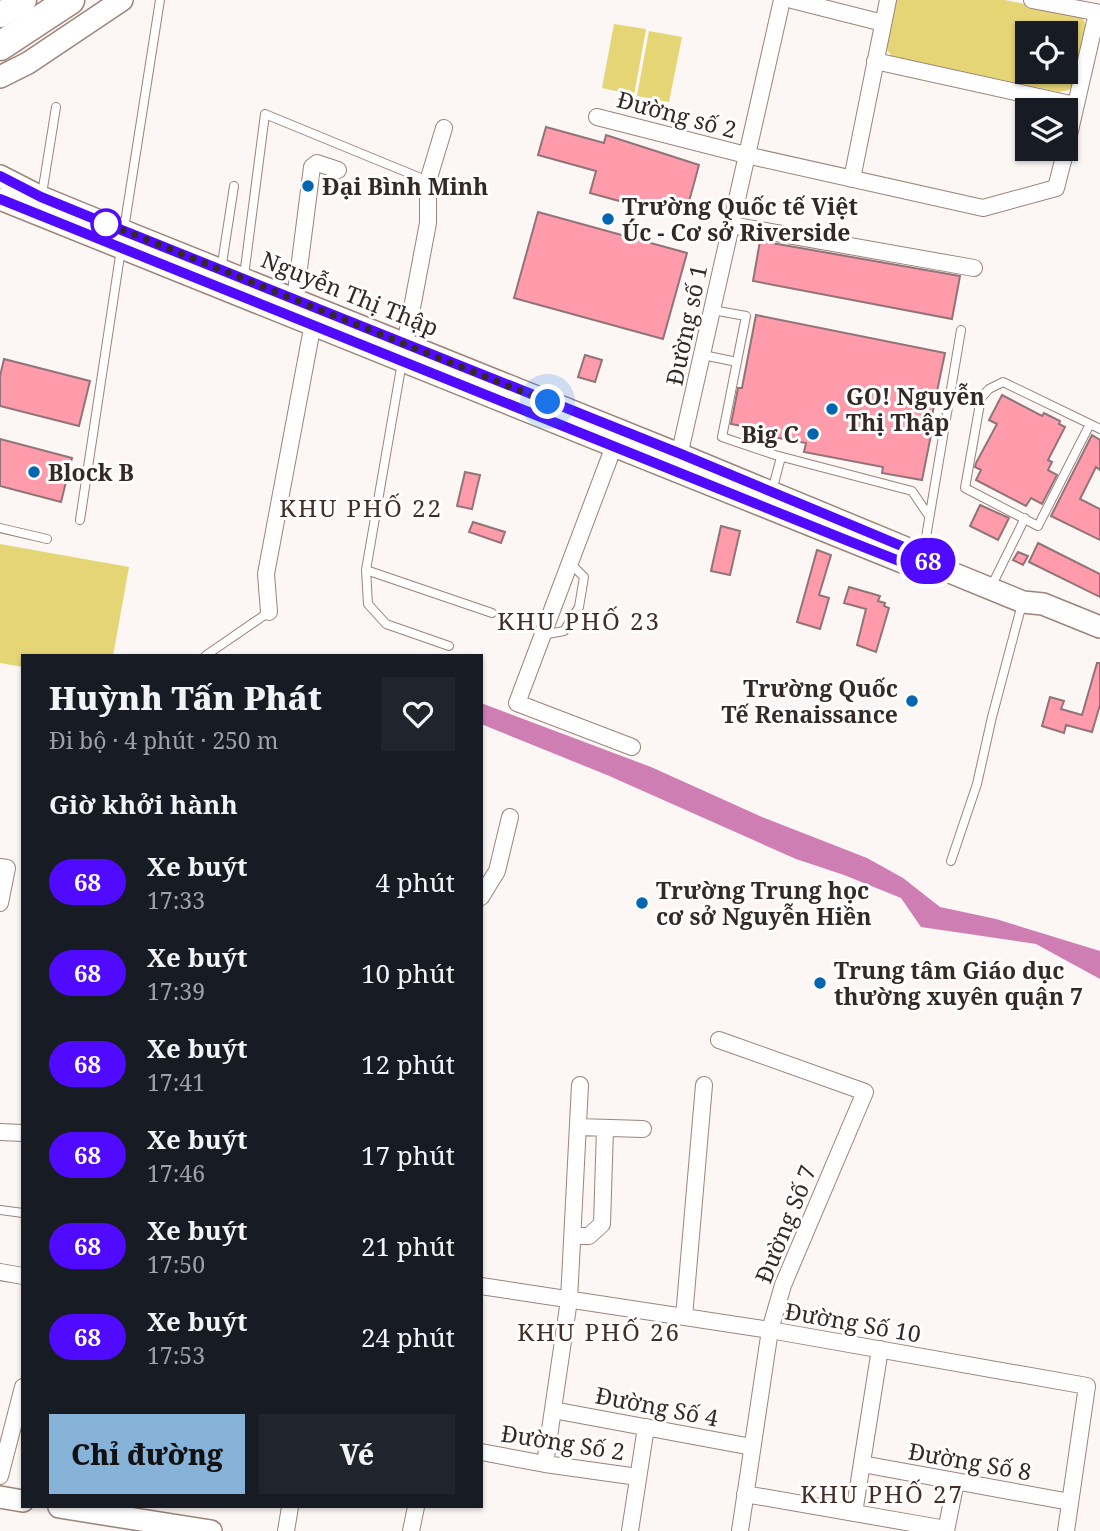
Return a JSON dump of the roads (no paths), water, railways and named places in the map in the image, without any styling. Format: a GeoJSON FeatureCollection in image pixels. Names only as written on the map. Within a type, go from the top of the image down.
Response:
{"type":"FeatureCollection","features":[{"type":"Feature","properties":{"kind":"highway"},"geometry":{"type":"LineString","coordinates":[[0,27],[41,0]]}},
{"type":"Feature","properties":{"kind":"highway"},"geometry":{"type":"LineString","coordinates":[[0,49],[71,0]]}},
{"type":"Feature","properties":{"kind":"main road"},"geometry":{"type":"LineString","coordinates":[[0,15],[24,0]]}},
{"type":"Feature","properties":{"kind":"main road"},"geometry":{"type":"LineString","coordinates":[[0,49],[31,33],[79,0]]}},
{"type":"Feature","properties":{"kind":"main road"},"geometry":{"type":"LineString","coordinates":[[0,77],[28,62],[122,0]]}},
{"type":"Feature","properties":{"kind":"main road","name":"Nguyễn Thị Thập"},"geometry":{"type":"LineString","coordinates":[[1,178],[123,239],[313,323],[404,352]]}},
{"type":"Feature","properties":{"kind":"main road","name":"Nguyễn Thị Thập"},"geometry":{"type":"LineString","coordinates":[[0,199],[221,270],[295,300],[404,352],[679,462],[917,568],[926,560]]}},
{"type":"Feature","properties":{"kind":"main road","name":"Nguyễn Thị Thập"},"geometry":{"type":"LineString","coordinates":[[679,462],[771,492],[990,589],[1023,601],[1043,604],[1100,627]]}},
{"type":"Feature","properties":{"kind":"main road","name":"Nguyễn Thị Thập"},"geometry":{"type":"LineString","coordinates":[[1023,601],[1039,616],[1100,643]]}},
{"type":"Feature","properties":{"kind":"main road"},"geometry":{"type":"LineString","coordinates":[[0,1497],[21,1501]]}},
{"type":"Feature","properties":{"kind":"main road"},"geometry":{"type":"LineString","coordinates":[[65,1508],[211,1531]]}},
{"type":"Feature","properties":{"kind":"street","name":"Đường số 1"},"geometry":{"type":"LineString","coordinates":[[679,462],[782,0]]}},
{"type":"Feature","properties":{"kind":"street"},"geometry":{"type":"LineString","coordinates":[[792,0],[883,23]]}},
{"type":"Feature","properties":{"kind":"street"},"geometry":{"type":"LineString","coordinates":[[852,179],[888,0]]}},
{"type":"Feature","properties":{"kind":"street"},"geometry":{"type":"LineString","coordinates":[[1032,0],[1099,13],[1078,98]]}},
{"type":"Feature","properties":{"kind":"street"},"geometry":{"type":"LineString","coordinates":[[876,61],[1044,98]]}},
{"type":"Feature","properties":{"kind":"street","name":"Đường số 2"},"geometry":{"type":"LineString","coordinates":[[597,117],[746,156],[983,208],[1056,188],[1063,161]]}},
{"type":"Feature","properties":{"kind":"street"},"geometry":{"type":"LineString","coordinates":[[404,352],[428,223],[428,181],[444,128]]}},
{"type":"Feature","properties":{"kind":"street"},"geometry":{"type":"LineString","coordinates":[[295,300],[312,167],[317,163],[338,170]]}},
{"type":"Feature","properties":{"kind":"street"},"geometry":{"type":"LineString","coordinates":[[731,225],[974,268]]}},
{"type":"Feature","properties":{"kind":"street"},"geometry":{"type":"LineString","coordinates":[[269,612],[266,574],[313,323]]}},
{"type":"Feature","properties":{"kind":"street"},"geometry":{"type":"LineString","coordinates":[[617,438],[517,703],[632,747]]}},
{"type":"Feature","properties":{"kind":"street"},"geometry":{"type":"LineString","coordinates":[[483,894],[497,872],[510,817]]}},
{"type":"Feature","properties":{"kind":"street"},"geometry":{"type":"LineString","coordinates":[[0,867],[7,868],[0,903]]}},
{"type":"Feature","properties":{"kind":"street","name":"Đường Số 7"},"geometry":{"type":"LineString","coordinates":[[719,1040],[865,1092],[783,1284],[770,1330],[740,1531]]}},
{"type":"Feature","properties":{"kind":"street"},"geometry":{"type":"LineString","coordinates":[[545,1464],[569,1300],[580,1085]]}},
{"type":"Feature","properties":{"kind":"street"},"geometry":{"type":"LineString","coordinates":[[684,1317],[704,1085]]}},
{"type":"Feature","properties":{"kind":"street"},"geometry":{"type":"LineString","coordinates":[[578,1127],[643,1129]]}},
{"type":"Feature","properties":{"kind":"street"},"geometry":{"type":"LineString","coordinates":[[573,1236],[589,1237],[603,1224],[605,1128]]}},
{"type":"Feature","properties":{"kind":"street"},"geometry":{"type":"LineString","coordinates":[[0,1132],[21,1133]]}},
{"type":"Feature","properties":{"kind":"street"},"geometry":{"type":"LineString","coordinates":[[0,1272],[21,1276]]}},
{"type":"Feature","properties":{"kind":"street"},"geometry":{"type":"LineString","coordinates":[[483,1286],[569,1300]]}},
{"type":"Feature","properties":{"kind":"street","name":"Đường Số 10"},"geometry":{"type":"LineString","coordinates":[[569,1300],[770,1330],[1087,1386],[1070,1502]]}},
{"type":"Feature","properties":{"kind":"street"},"geometry":{"type":"LineString","coordinates":[[854,1513],[880,1349]]}},
{"type":"Feature","properties":{"kind":"street"},"geometry":{"type":"LineString","coordinates":[[0,1476],[21,1395]]}},
{"type":"Feature","properties":{"kind":"street"},"geometry":{"type":"LineString","coordinates":[[0,1408],[17,1412]]}},
{"type":"Feature","properties":{"kind":"street","name":"Đường Số 4"},"geometry":{"type":"LineString","coordinates":[[553,1410],[752,1447]]}},
{"type":"Feature","properties":{"kind":"street"},"geometry":{"type":"LineString","coordinates":[[630,1531],[646,1427]]}},
{"type":"Feature","properties":{"kind":"street","name":"Đường Số 2"},"geometry":{"type":"LineString","coordinates":[[483,1452],[638,1477]]}},
{"type":"Feature","properties":{"kind":"street","name":"Đường Số 8"},"geometry":{"type":"LineString","coordinates":[[862,1464],[1070,1502]]}},
{"type":"Feature","properties":{"kind":"street"},"geometry":{"type":"LineString","coordinates":[[745,1494],[946,1530],[956,1482]]}},
{"type":"Feature","properties":{"kind":"street"},"geometry":{"type":"LineString","coordinates":[[1066,1531],[1070,1502]]}},
{"type":"Feature","properties":{"kind":"street"},"geometry":{"type":"LineString","coordinates":[[286,1531],[290,1508]]}},
{"type":"Feature","properties":{"kind":"street"},"geometry":{"type":"LineString","coordinates":[[411,1531],[416,1508]]}},
{"type":"Feature","properties":{"kind":"lane"},"geometry":{"type":"LineString","coordinates":[[79,520],[160,0]]}},
{"type":"Feature","properties":{"kind":"lane"},"geometry":{"type":"LineString","coordinates":[[41,197],[56,107]]}},
{"type":"Feature","properties":{"kind":"lane"},"geometry":{"type":"LineString","coordinates":[[243,279],[265,114],[428,181]]}},
{"type":"Feature","properties":{"kind":"lane"},"geometry":{"type":"LineString","coordinates":[[221,270],[234,186]]}},
{"type":"Feature","properties":{"kind":"lane"},"geometry":{"type":"LineString","coordinates":[[712,310],[746,316],[722,437],[781,457],[912,491],[929,516]]}},
{"type":"Feature","properties":{"kind":"lane"},"geometry":{"type":"LineString","coordinates":[[926,560],[929,516],[961,330]]}},
{"type":"Feature","properties":{"kind":"lane"},"geometry":{"type":"LineString","coordinates":[[404,352],[366,570],[368,604],[386,624],[449,646]]}},
{"type":"Feature","properties":{"kind":"lane"},"geometry":{"type":"LineString","coordinates":[[703,355],[737,362]]}},
{"type":"Feature","properties":{"kind":"lane"},"geometry":{"type":"LineString","coordinates":[[1090,424],[1038,526],[965,488],[981,398],[989,389],[1003,382],[1090,424],[1100,429]]}},
{"type":"Feature","properties":{"kind":"lane"},"geometry":{"type":"LineString","coordinates":[[771,492],[781,457]]}},
{"type":"Feature","properties":{"kind":"lane"},"geometry":{"type":"LineString","coordinates":[[990,589],[1025,518]]}},
{"type":"Feature","properties":{"kind":"lane"},"geometry":{"type":"LineString","coordinates":[[0,528],[47,539]]}},
{"type":"Feature","properties":{"kind":"lane"},"geometry":{"type":"LineString","coordinates":[[542,635],[564,631],[579,607],[584,577],[569,562]]}},
{"type":"Feature","properties":{"kind":"lane"},"geometry":{"type":"LineString","coordinates":[[366,570],[492,613]]}},
{"type":"Feature","properties":{"kind":"lane"},"geometry":{"type":"LineString","coordinates":[[951,861],[977,784],[1023,601]]}},
{"type":"Feature","properties":{"kind":"lane"},"geometry":{"type":"LineString","coordinates":[[208,654],[269,612]]}},
{"type":"Feature","properties":{"kind":"lane"},"geometry":{"type":"LineString","coordinates":[[0,1210],[21,1213]]}},
{"type":"Feature","properties":{"kind":"place","name":"Đại Bình Minh"},"geometry":{"type":"Point","coordinates":[308,186]}},
{"type":"Feature","properties":{"kind":"place","name":"Trường Quốc tế Việt Úc - Cơ sở Riverside"},"geometry":{"type":"Point","coordinates":[608,219]}},
{"type":"Feature","properties":{"kind":"place","name":"GO! Nguyễn Thị Thập"},"geometry":{"type":"Point","coordinates":[832,409]}},
{"type":"Feature","properties":{"kind":"place","name":"Big C"},"geometry":{"type":"Point","coordinates":[813,434]}},
{"type":"Feature","properties":{"kind":"place","name":"Block B"},"geometry":{"type":"Point","coordinates":[34,472]}},
{"type":"Feature","properties":{"kind":"place","name":"Trường Quốc Tế Renaissance"},"geometry":{"type":"Point","coordinates":[912,701]}},
{"type":"Feature","properties":{"kind":"place","name":"Trường Trung học cơ sở Nguyễn Hiền"},"geometry":{"type":"Point","coordinates":[642,903]}},
{"type":"Feature","properties":{"kind":"place","name":"Trung tâm Giáo dục thường xuyên quận 7"},"geometry":{"type":"Point","coordinates":[820,983]}},
{"type":"Feature","properties":{"kind":"district","name":"KHU PHỐ 22"},"geometry":{"type":"Point","coordinates":[361,507]}},
{"type":"Feature","properties":{"kind":"district","name":"KHU PHỐ 23"},"geometry":{"type":"Point","coordinates":[579,620]}},
{"type":"Feature","properties":{"kind":"district","name":"KHU PHỐ 26"},"geometry":{"type":"Point","coordinates":[599,1331]}},
{"type":"Feature","properties":{"kind":"district","name":"KHU PHỐ 27"},"geometry":{"type":"Point","coordinates":[882,1493]}}]}
